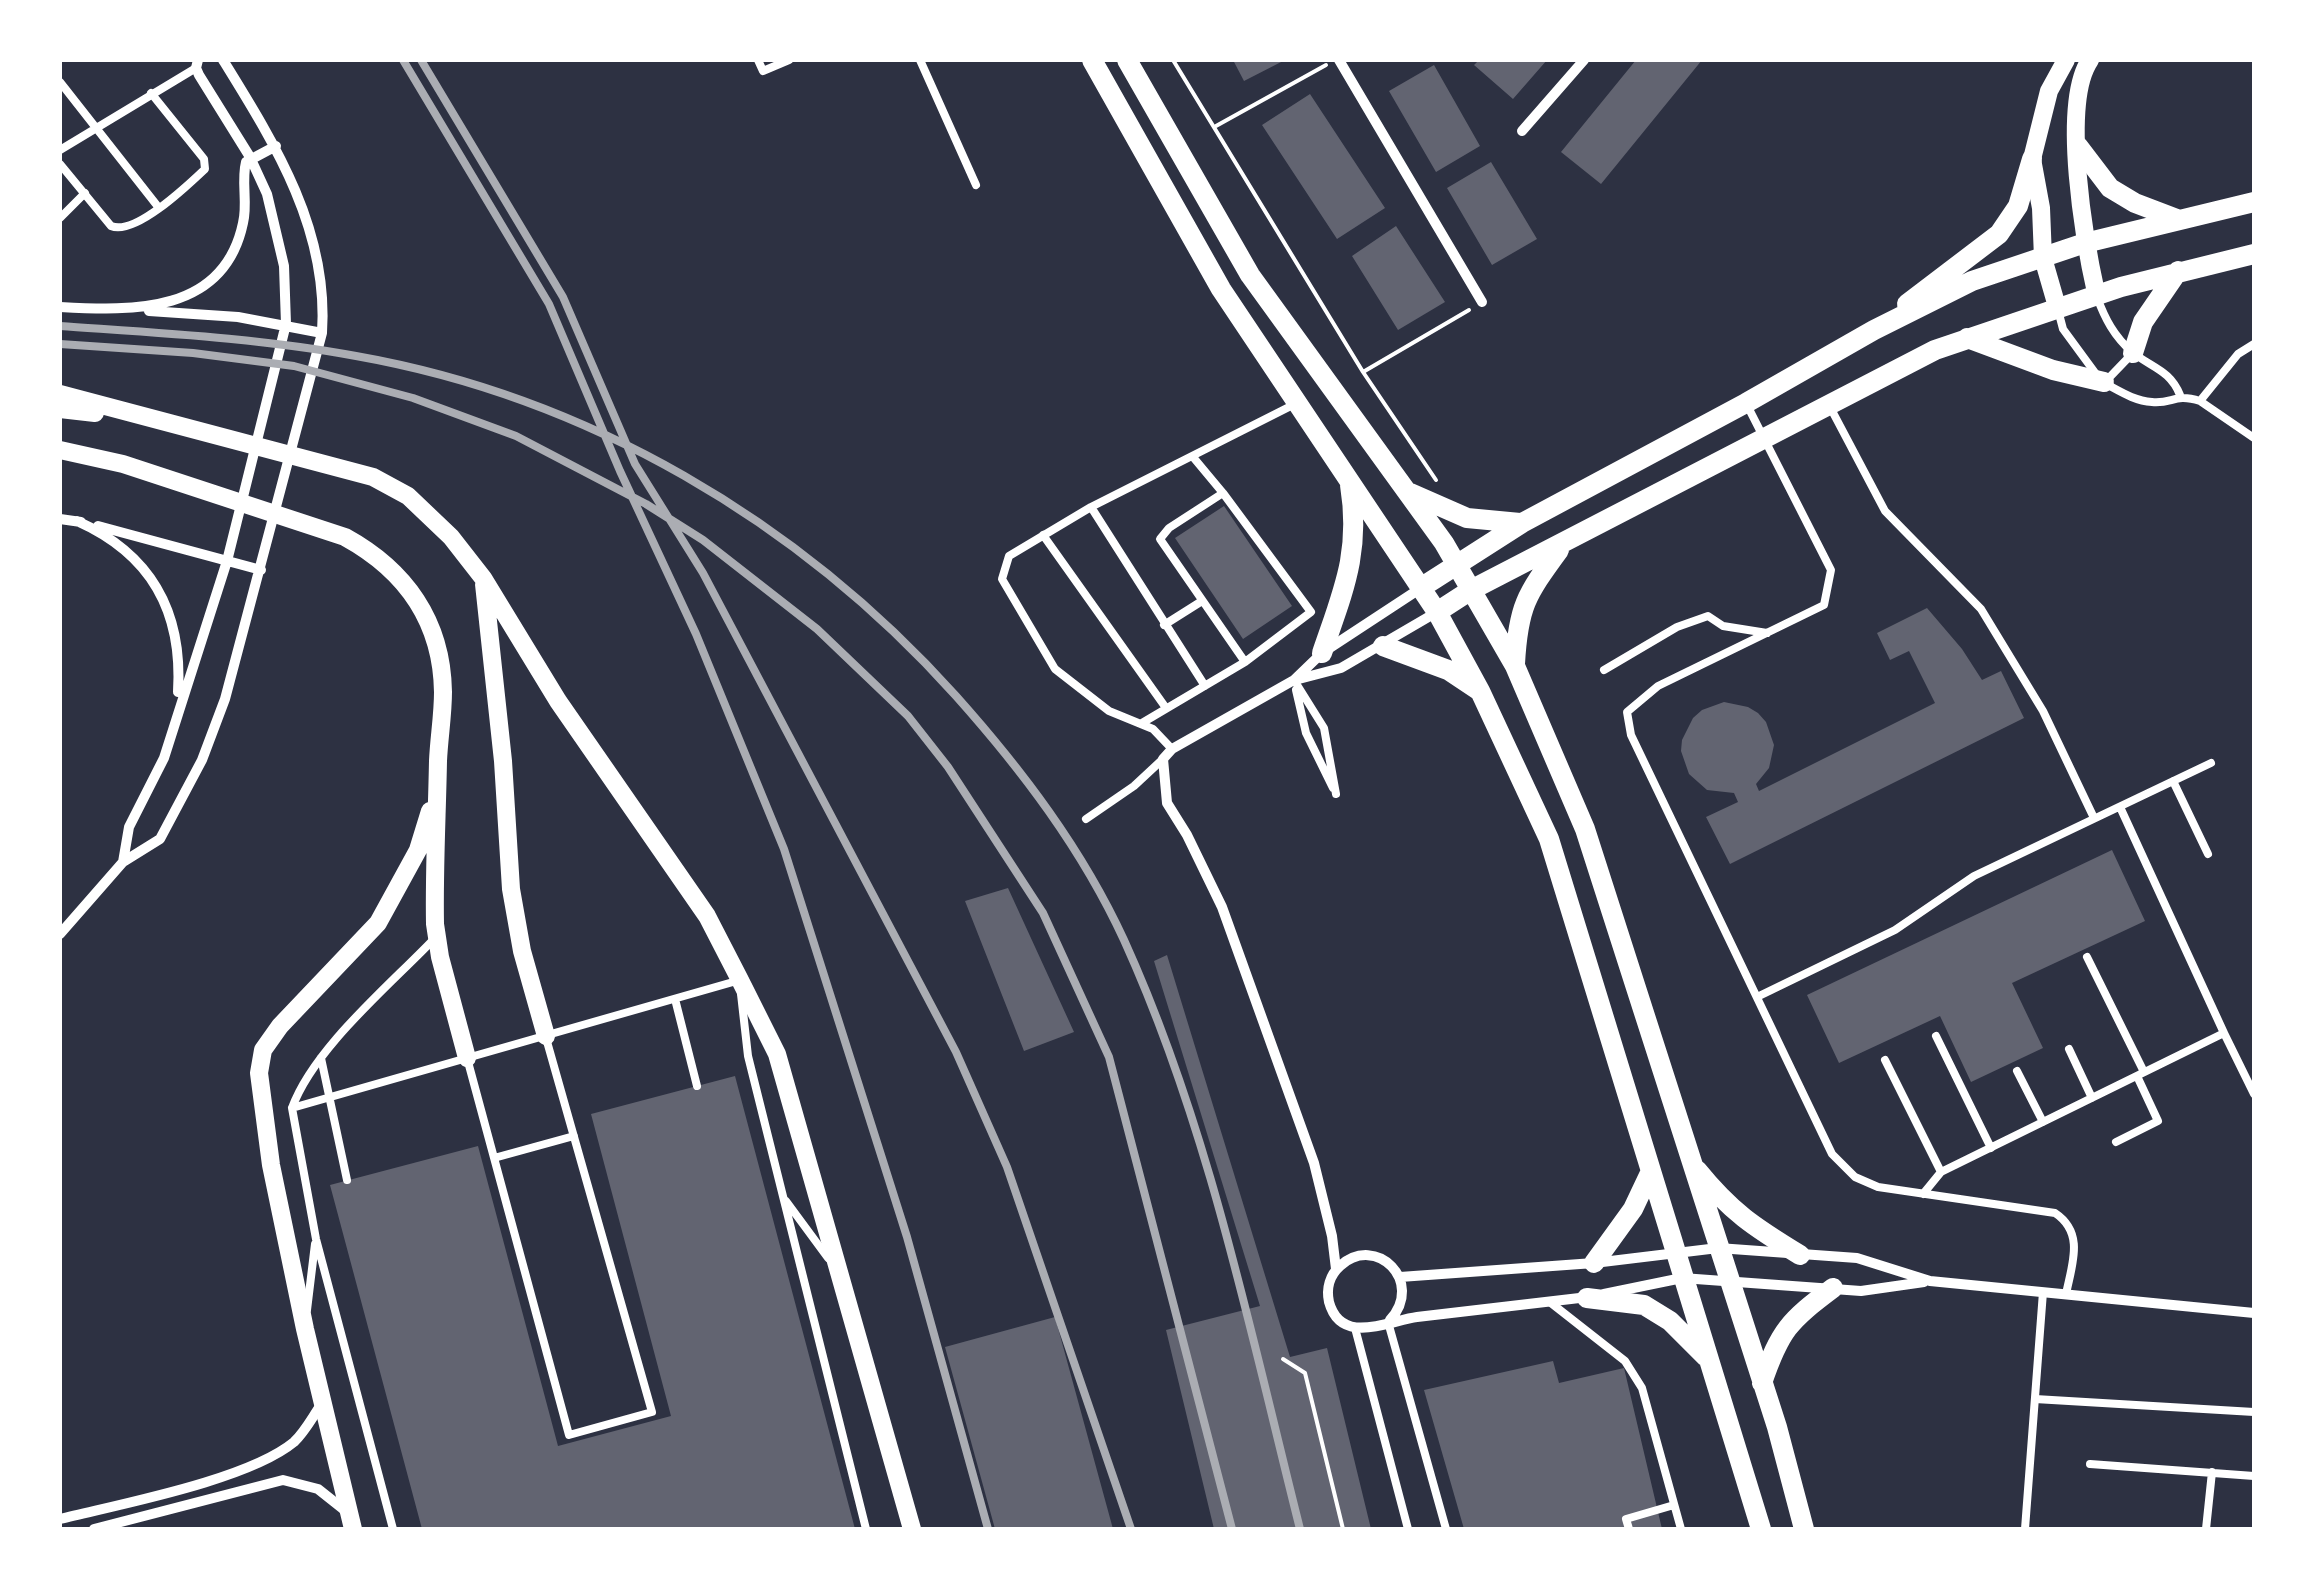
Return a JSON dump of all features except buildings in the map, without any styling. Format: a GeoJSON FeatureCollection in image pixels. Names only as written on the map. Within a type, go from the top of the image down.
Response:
{"type":"FeatureCollection","features":[{"type":"Feature","properties":{"kind":"main road"},"geometry":{"type":"LineString","coordinates":[[1092,60],[1221,290],[1437,612],[1480,690],[1549,839],[1761,1529]]}},
{"type":"Feature","properties":{"kind":"main road"},"geometry":{"type":"LineString","coordinates":[[1127,60],[1250,275],[1444,543],[1515,666],[1585,829],[1762,1384],[1804,1529]]}},
{"type":"Feature","properties":{"kind":"main road"},"geometry":{"type":"LineString","coordinates":[[2078,146],[2110,188],[2135,203],[2177,219]]}},
{"type":"Feature","properties":{"kind":"main road"},"geometry":{"type":"LineString","coordinates":[[1874,330],[1999,234],[2018,206],[2032,159]]}},
{"type":"Feature","properties":{"kind":"main road"},"geometry":{"type":"LineString","coordinates":[[1422,587],[1522,523],[1874,330],[1972,281],[2085,243],[2254,202]]}},
{"type":"Feature","properties":{"kind":"main road"},"geometry":{"type":"LineString","coordinates":[[1437,612],[1471,590],[1764,440],[1891,370],[1967,338],[2097,296],[2178,271],[2254,254]]}},
{"type":"Feature","properties":{"kind":"main road"},"geometry":{"type":"LineString","coordinates":[[2133,353],[2143,322],[2178,271]]}},
{"type":"Feature","properties":{"kind":"main road"},"geometry":{"type":"LineString","coordinates":[[1967,338],[2054,370],[2104,382]]}},
{"type":"Feature","properties":{"kind":"main road"},"geometry":{"type":"LineString","coordinates":[[1322,653],[1353,562],[1350,481]]}},
{"type":"Feature","properties":{"kind":"main road"},"geometry":{"type":"LineString","coordinates":[[1406,492],[1467,518],[1522,523]]}},
{"type":"Feature","properties":{"kind":"main road"},"geometry":{"type":"LineString","coordinates":[[1515,666],[1518,616],[1527,594],[1562,545]]}},
{"type":"Feature","properties":{"kind":"main road"},"geometry":{"type":"LineString","coordinates":[[1383,646],[1448,670],[1480,690]]}},
{"type":"Feature","properties":{"kind":"main road"},"geometry":{"type":"LineString","coordinates":[[1690,1160],[1725,1204],[1748,1224],[1800,1255]]}},
{"type":"Feature","properties":{"kind":"main road"},"geometry":{"type":"LineString","coordinates":[[1594,1262],[1633,1209],[1651,1171]]}},
{"type":"Feature","properties":{"kind":"main road"},"geometry":{"type":"LineString","coordinates":[[1762,1384],[1775,1344],[1798,1315],[1834,1288]]}},
{"type":"Feature","properties":{"kind":"main road"},"geometry":{"type":"LineString","coordinates":[[1587,1298],[1644,1305],[1670,1321],[1711,1362]]}},
{"type":"Feature","properties":{"kind":"street"},"geometry":{"type":"LineString","coordinates":[[60,934],[124,862],[160,840],[202,760],[225,698],[261,570],[322,332],[320,266],[308,220],[276,146],[223,60]]}},
{"type":"Feature","properties":{"kind":"street"},"geometry":{"type":"LineString","coordinates":[[1337,60],[1482,302]]}},
{"type":"Feature","properties":{"kind":"street"},"geometry":{"type":"LineString","coordinates":[[1522,131],[1584,60]]}},
{"type":"Feature","properties":{"kind":"street"},"geometry":{"type":"LineString","coordinates":[[2058,310],[2043,258],[2042,208],[2032,159],[2049,91],[2066,60]]}},
{"type":"Feature","properties":{"kind":"street"},"geometry":{"type":"LineString","coordinates":[[2090,60],[2075,101],[2085,243],[2097,296]]}},
{"type":"Feature","properties":{"kind":"street"},"geometry":{"type":"LineString","coordinates":[[124,862],[130,827],[164,758],[227,561],[286,324],[288,292],[268,194],[197,64]]}},
{"type":"Feature","properties":{"kind":"street"},"geometry":{"type":"LineString","coordinates":[[113,310],[175,302],[198,291],[214,275],[232,254],[243,227],[244,170],[250,157],[276,146]]}},
{"type":"Feature","properties":{"kind":"street"},"geometry":{"type":"LineString","coordinates":[[60,307],[238,317],[322,332]]}},
{"type":"Feature","properties":{"kind":"street"},"geometry":{"type":"LineString","coordinates":[[60,394],[373,478],[408,496],[451,537],[483,578],[558,701],[706,916],[777,1054],[912,1529]]}},
{"type":"Feature","properties":{"kind":"street"},"geometry":{"type":"LineString","coordinates":[[60,409],[150,419]]}},
{"type":"Feature","properties":{"kind":"street"},"geometry":{"type":"LineString","coordinates":[[60,450],[123,464],[345,538],[377,554],[408,587],[428,620],[438,650],[443,690],[434,891],[436,936],[467,1058]]}},
{"type":"Feature","properties":{"kind":"street"},"geometry":{"type":"LineString","coordinates":[[60,462],[123,464]]}},
{"type":"Feature","properties":{"kind":"street"},"geometry":{"type":"LineString","coordinates":[[60,518],[261,570]]}},
{"type":"Feature","properties":{"kind":"street"},"geometry":{"type":"LineString","coordinates":[[77,521],[106,534],[132,554],[150,575],[165,603],[180,660],[177,708]]}},
{"type":"Feature","properties":{"kind":"street"},"geometry":{"type":"LineString","coordinates":[[483,578],[512,889],[522,951],[546,1036]]}},
{"type":"Feature","properties":{"kind":"street"},"geometry":{"type":"LineString","coordinates":[[1336,1269],[1314,1162],[1222,907],[1167,803],[1163,758],[1172,749],[1294,680],[1322,653],[1422,587]]}},
{"type":"Feature","properties":{"kind":"street"},"geometry":{"type":"LineString","coordinates":[[1294,680],[1341,668],[1437,612]]}},
{"type":"Feature","properties":{"kind":"street"},"geometry":{"type":"LineString","coordinates":[[350,1521],[304,1329],[271,1164],[259,1072],[263,1050],[304,998],[378,923],[400,887],[430,812],[439,751]]}},
{"type":"Feature","properties":{"kind":"street"},"geometry":{"type":"LineString","coordinates":[[1400,1277],[1718,1248],[1857,1258],[1930,1281],[2254,1313]]}},
{"type":"Feature","properties":{"kind":"street"},"geometry":{"type":"LineString","coordinates":[[1389,1321],[1403,1296],[1400,1277],[1378,1257],[1348,1259],[1336,1269],[1329,1283],[1329,1300],[1335,1314],[1355,1328],[1372,1329],[1389,1321],[1587,1298],[1682,1278],[1728,1278],[1861,1290],[1930,1281]]}},
{"type":"Feature","properties":{"kind":"street"},"geometry":{"type":"LineString","coordinates":[[60,1520],[258,1464],[295,1441],[322,1404]]}},
{"type":"Feature","properties":{"kind":"street"},"geometry":{"type":"LineString","coordinates":[[94,1529],[283,1480],[318,1489],[350,1521]]}},
{"type":"Feature","properties":{"kind":"lane"},"geometry":{"type":"LineString","coordinates":[[758,60],[763,71],[789,60]]}},
{"type":"Feature","properties":{"kind":"lane"},"geometry":{"type":"LineString","coordinates":[[920,60],[976,185]]}},
{"type":"Feature","properties":{"kind":"lane"},"geometry":{"type":"LineString","coordinates":[[60,150],[197,64]]}},
{"type":"Feature","properties":{"kind":"lane"},"geometry":{"type":"LineString","coordinates":[[60,82],[159,208]]}},
{"type":"Feature","properties":{"kind":"lane"},"geometry":{"type":"LineString","coordinates":[[60,164],[111,226],[128,228],[159,208],[205,170],[204,159],[152,93]]}},
{"type":"Feature","properties":{"kind":"lane"},"geometry":{"type":"LineString","coordinates":[[60,218],[85,193]]}},
{"type":"Feature","properties":{"kind":"lane"},"geometry":{"type":"LineString","coordinates":[[2097,296],[2106,321],[2133,353],[2173,378],[2180,395]]}},
{"type":"Feature","properties":{"kind":"lane"},"geometry":{"type":"LineString","coordinates":[[2058,310],[2075,350],[2104,382],[2134,398],[2157,403],[2180,395],[2200,402],[2254,438]]}},
{"type":"Feature","properties":{"kind":"lane"},"geometry":{"type":"LineString","coordinates":[[2200,402],[2238,354],[2254,344]]}},
{"type":"Feature","properties":{"kind":"lane"},"geometry":{"type":"LineString","coordinates":[[2104,382],[2133,353]]}},
{"type":"Feature","properties":{"kind":"lane"},"geometry":{"type":"LineString","coordinates":[[1172,749],[1154,729],[1109,711],[1056,669],[1002,579],[1009,556],[1091,507],[1297,402]]}},
{"type":"Feature","properties":{"kind":"lane"},"geometry":{"type":"LineString","coordinates":[[1746,403],[1830,570],[1824,606],[1658,686],[1637,700],[1628,712],[1631,735],[1824,1139],[1842,1166],[1878,1188],[2038,1208],[2062,1218],[2076,1244],[2066,1294]]}},
{"type":"Feature","properties":{"kind":"lane"},"geometry":{"type":"LineString","coordinates":[[1828,405],[1885,511],[1981,608],[2043,711],[2094,818]]}},
{"type":"Feature","properties":{"kind":"lane"},"geometry":{"type":"LineString","coordinates":[[1142,724],[1245,662],[1311,612],[1193,457]]}},
{"type":"Feature","properties":{"kind":"lane"},"geometry":{"type":"LineString","coordinates":[[1223,493],[1168,528],[1160,540],[1245,662]]}},
{"type":"Feature","properties":{"kind":"lane"},"geometry":{"type":"LineString","coordinates":[[1091,507],[1205,686]]}},
{"type":"Feature","properties":{"kind":"lane"},"geometry":{"type":"LineString","coordinates":[[1043,535],[1166,708]]}},
{"type":"Feature","properties":{"kind":"lane"},"geometry":{"type":"LineString","coordinates":[[1164,624],[1202,601]]}},
{"type":"Feature","properties":{"kind":"lane"},"geometry":{"type":"LineString","coordinates":[[1604,670],[1677,627],[1708,616],[1723,626],[1767,633]]}},
{"type":"Feature","properties":{"kind":"lane"},"geometry":{"type":"LineString","coordinates":[[1294,680],[1324,728],[1336,794],[1306,733],[1294,680]]}},
{"type":"Feature","properties":{"kind":"lane"},"geometry":{"type":"LineString","coordinates":[[1086,819],[1134,786],[1163,758]]}},
{"type":"Feature","properties":{"kind":"lane"},"geometry":{"type":"LineString","coordinates":[[1757,998],[1895,930],[1974,876],[2212,762]]}},
{"type":"Feature","properties":{"kind":"lane"},"geometry":{"type":"LineString","coordinates":[[2173,781],[2208,854]]}},
{"type":"Feature","properties":{"kind":"lane"},"geometry":{"type":"LineString","coordinates":[[2120,807],[2254,1094]]}},
{"type":"Feature","properties":{"kind":"lane"},"geometry":{"type":"LineString","coordinates":[[393,1529],[316,1239],[292,1108],[320,1058],[436,936]]}},
{"type":"Feature","properties":{"kind":"lane"},"geometry":{"type":"LineString","coordinates":[[2086,957],[2158,1121],[2116,1142]]}},
{"type":"Feature","properties":{"kind":"lane"},"geometry":{"type":"LineString","coordinates":[[292,1108],[740,980],[748,1056],[866,1529]]}},
{"type":"Feature","properties":{"kind":"lane"},"geometry":{"type":"LineString","coordinates":[[676,999],[697,1086]]}},
{"type":"Feature","properties":{"kind":"lane"},"geometry":{"type":"LineString","coordinates":[[1923,1194],[1941,1172],[2224,1032]]}},
{"type":"Feature","properties":{"kind":"lane"},"geometry":{"type":"LineString","coordinates":[[467,1058],[569,1435],[652,1412],[546,1036]]}},
{"type":"Feature","properties":{"kind":"lane"},"geometry":{"type":"LineString","coordinates":[[1936,1036],[1991,1148]]}},
{"type":"Feature","properties":{"kind":"lane"},"geometry":{"type":"LineString","coordinates":[[2069,1049],[2092,1098]]}},
{"type":"Feature","properties":{"kind":"lane"},"geometry":{"type":"LineString","coordinates":[[320,1058],[347,1180]]}},
{"type":"Feature","properties":{"kind":"lane"},"geometry":{"type":"LineString","coordinates":[[1884,1060],[1941,1172]]}},
{"type":"Feature","properties":{"kind":"lane"},"geometry":{"type":"LineString","coordinates":[[2017,1071],[2043,1122]]}},
{"type":"Feature","properties":{"kind":"lane"},"geometry":{"type":"LineString","coordinates":[[494,1158],[574,1136]]}},
{"type":"Feature","properties":{"kind":"lane"},"geometry":{"type":"LineString","coordinates":[[784,1198],[837,1271]]}},
{"type":"Feature","properties":{"kind":"lane"},"geometry":{"type":"LineString","coordinates":[[304,1329],[316,1239]]}},
{"type":"Feature","properties":{"kind":"lane"},"geometry":{"type":"LineString","coordinates":[[2025,1529],[2043,1292]]}},
{"type":"Feature","properties":{"kind":"lane"},"geometry":{"type":"LineString","coordinates":[[1551,1303],[1625,1361],[1642,1388],[1681,1529]]}},
{"type":"Feature","properties":{"kind":"lane"},"geometry":{"type":"LineString","coordinates":[[1389,1321],[1446,1529]]}},
{"type":"Feature","properties":{"kind":"lane"},"geometry":{"type":"LineString","coordinates":[[1355,1328],[1408,1529]]}},
{"type":"Feature","properties":{"kind":"lane"},"geometry":{"type":"LineString","coordinates":[[2035,1399],[2254,1412]]}},
{"type":"Feature","properties":{"kind":"lane"},"geometry":{"type":"LineString","coordinates":[[2090,1464],[2254,1476]]}},
{"type":"Feature","properties":{"kind":"lane"},"geometry":{"type":"LineString","coordinates":[[2206,1529],[2212,1472]]}},
{"type":"Feature","properties":{"kind":"lane"},"geometry":{"type":"LineString","coordinates":[[1629,1529],[1626,1519],[1674,1505]]}},
{"type":"Feature","properties":{"kind":"path"},"geometry":{"type":"LineString","coordinates":[[1174,60],[1363,372],[1439,484]]}},
{"type":"Feature","properties":{"kind":"path"},"geometry":{"type":"LineString","coordinates":[[1214,126],[1337,60]]}},
{"type":"Feature","properties":{"kind":"path"},"geometry":{"type":"LineString","coordinates":[[1363,372],[1482,302]]}},
{"type":"Feature","properties":{"kind":"path"},"geometry":{"type":"LineString","coordinates":[[1283,1359],[1305,1372],[1344,1529]]}},
{"type":"Feature","properties":{"kind":"railway"},"geometry":{"type":"LineString","coordinates":[[403,60],[549,304],[620,471],[696,634],[784,849],[907,1237],[988,1529]]}},
{"type":"Feature","properties":{"kind":"railway"},"geometry":{"type":"LineString","coordinates":[[421,60],[563,297],[635,464],[703,573],[956,1052],[1007,1167],[1131,1529]]}},
{"type":"Feature","properties":{"kind":"railway"},"geometry":{"type":"LineString","coordinates":[[60,326],[209,337],[356,356],[442,375],[526,402],[606,435],[684,476],[758,522],[829,575],[895,633],[956,696],[1027,782],[1070,842],[1124,940],[1154,1011],[1204,1156],[1300,1529]]}},
{"type":"Feature","properties":{"kind":"railway"},"geometry":{"type":"LineString","coordinates":[[60,344],[193,353],[294,366],[413,398],[516,436],[646,504],[703,540],[817,629],[908,716],[948,767],[1043,913],[1109,1057],[1232,1529]]}}]}
